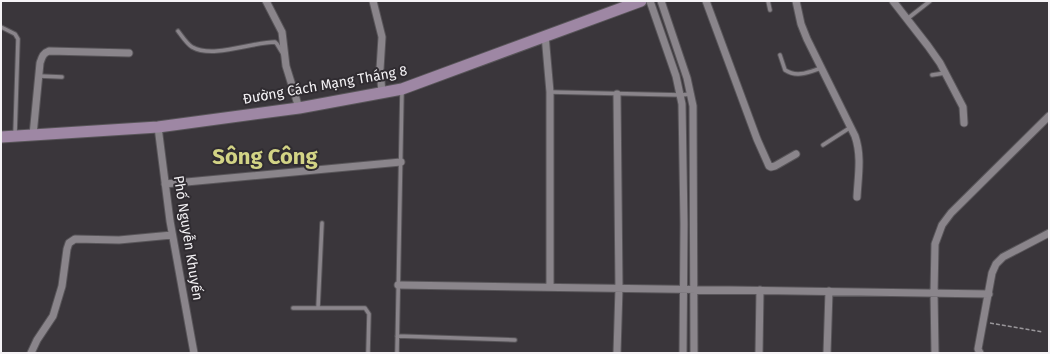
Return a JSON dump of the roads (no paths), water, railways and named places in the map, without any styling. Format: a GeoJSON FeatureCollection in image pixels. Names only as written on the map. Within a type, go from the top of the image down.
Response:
{"type":"FeatureCollection","features":[{"type":"Feature","properties":{"kind":"street"},"geometry":{"type":"LineString","coordinates":[[266,1],[282,32],[284,40],[284,57],[299,108]]}},
{"type":"Feature","properties":{"kind":"street"},"geometry":{"type":"LineString","coordinates":[[373,1],[382,38],[380,70],[382,93]]}},
{"type":"Feature","properties":{"kind":"street","name":"Đường Cách Mạng Tháng 8"},"geometry":{"type":"LineString","coordinates":[[1,136],[158,127],[299,108],[402,89],[545,35],[641,1]]}},
{"type":"Feature","properties":{"kind":"street"},"geometry":{"type":"LineString","coordinates":[[650,1],[676,76],[682,104],[684,224],[683,353]]}},
{"type":"Feature","properties":{"kind":"street"},"geometry":{"type":"LineString","coordinates":[[661,1],[687,78],[691,94],[694,124],[694,353]]}},
{"type":"Feature","properties":{"kind":"street"},"geometry":{"type":"LineString","coordinates":[[706,1],[757,139],[770,166],[775,166],[796,154]]}},
{"type":"Feature","properties":{"kind":"street"},"geometry":{"type":"LineString","coordinates":[[796,1],[801,24],[807,39],[858,144],[857,197]]}},
{"type":"Feature","properties":{"kind":"street"},"geometry":{"type":"LineString","coordinates":[[893,1],[928,46],[945,73],[963,107],[964,123]]}},
{"type":"Feature","properties":{"kind":"street"},"geometry":{"type":"LineString","coordinates":[[545,35],[550,92],[550,287]]}},
{"type":"Feature","properties":{"kind":"street"},"geometry":{"type":"LineString","coordinates":[[33,135],[39,76],[44,53],[49,51],[129,52]]}},
{"type":"Feature","properties":{"kind":"street"},"geometry":{"type":"LineString","coordinates":[[617,94],[619,288],[617,353]]}},
{"type":"Feature","properties":{"kind":"street"},"geometry":{"type":"LineString","coordinates":[[935,353],[935,244],[942,225],[951,213],[1049,116]]}},
{"type":"Feature","properties":{"kind":"street","name":"Phố Nguyễn Khuyến"},"geometry":{"type":"LineString","coordinates":[[158,127],[172,235],[194,353]]}},
{"type":"Feature","properties":{"kind":"street"},"geometry":{"type":"LineString","coordinates":[[165,184],[401,162]]}},
{"type":"Feature","properties":{"kind":"street"},"geometry":{"type":"LineString","coordinates":[[684,224],[694,224]]}},
{"type":"Feature","properties":{"kind":"street"},"geometry":{"type":"LineString","coordinates":[[980,353],[978,349],[992,273],[996,264],[1004,257],[1049,233]]}},
{"type":"Feature","properties":{"kind":"street"},"geometry":{"type":"LineString","coordinates":[[31,353],[37,340],[53,316],[62,286],[66,249],[69,243],[75,239],[119,240],[172,235]]}},
{"type":"Feature","properties":{"kind":"street"},"geometry":{"type":"LineString","coordinates":[[398,285],[989,294]]}},
{"type":"Feature","properties":{"kind":"street"},"geometry":{"type":"LineString","coordinates":[[759,353],[760,290]]}},
{"type":"Feature","properties":{"kind":"street"},"geometry":{"type":"LineString","coordinates":[[827,353],[828,291]]}},
{"type":"Feature","properties":{"kind":"lane"},"geometry":{"type":"LineString","coordinates":[[768,1],[770,10]]}},
{"type":"Feature","properties":{"kind":"lane"},"geometry":{"type":"LineString","coordinates":[[907,19],[930,1]]}},
{"type":"Feature","properties":{"kind":"lane"},"geometry":{"type":"LineString","coordinates":[[1,27],[15,34],[18,39],[15,136]]}},
{"type":"Feature","properties":{"kind":"lane"},"geometry":{"type":"LineString","coordinates":[[178,30],[191,46],[198,49],[224,51],[245,46],[256,46],[275,42],[284,57]]}},
{"type":"Feature","properties":{"kind":"lane"},"geometry":{"type":"LineString","coordinates":[[780,55],[785,70],[793,74],[798,75],[821,68]]}},
{"type":"Feature","properties":{"kind":"lane"},"geometry":{"type":"LineString","coordinates":[[932,75],[945,73]]}},
{"type":"Feature","properties":{"kind":"lane"},"geometry":{"type":"LineString","coordinates":[[39,76],[62,77]]}},
{"type":"Feature","properties":{"kind":"lane"},"geometry":{"type":"LineString","coordinates":[[397,353],[402,89]]}},
{"type":"Feature","properties":{"kind":"lane"},"geometry":{"type":"LineString","coordinates":[[550,92],[691,94]]}},
{"type":"Feature","properties":{"kind":"lane"},"geometry":{"type":"LineString","coordinates":[[823,145],[851,127]]}},
{"type":"Feature","properties":{"kind":"lane"},"geometry":{"type":"LineString","coordinates":[[318,308],[322,224]]}},
{"type":"Feature","properties":{"kind":"lane"},"geometry":{"type":"LineString","coordinates":[[293,308],[365,308],[369,314],[368,353]]}},
{"type":"Feature","properties":{"kind":"lane"},"geometry":{"type":"LineString","coordinates":[[397,336],[515,340]]}},
{"type":"Feature","properties":{"kind":"district","name":"Sông Công"},"geometry":{"type":"Point","coordinates":[265,156]}}]}
